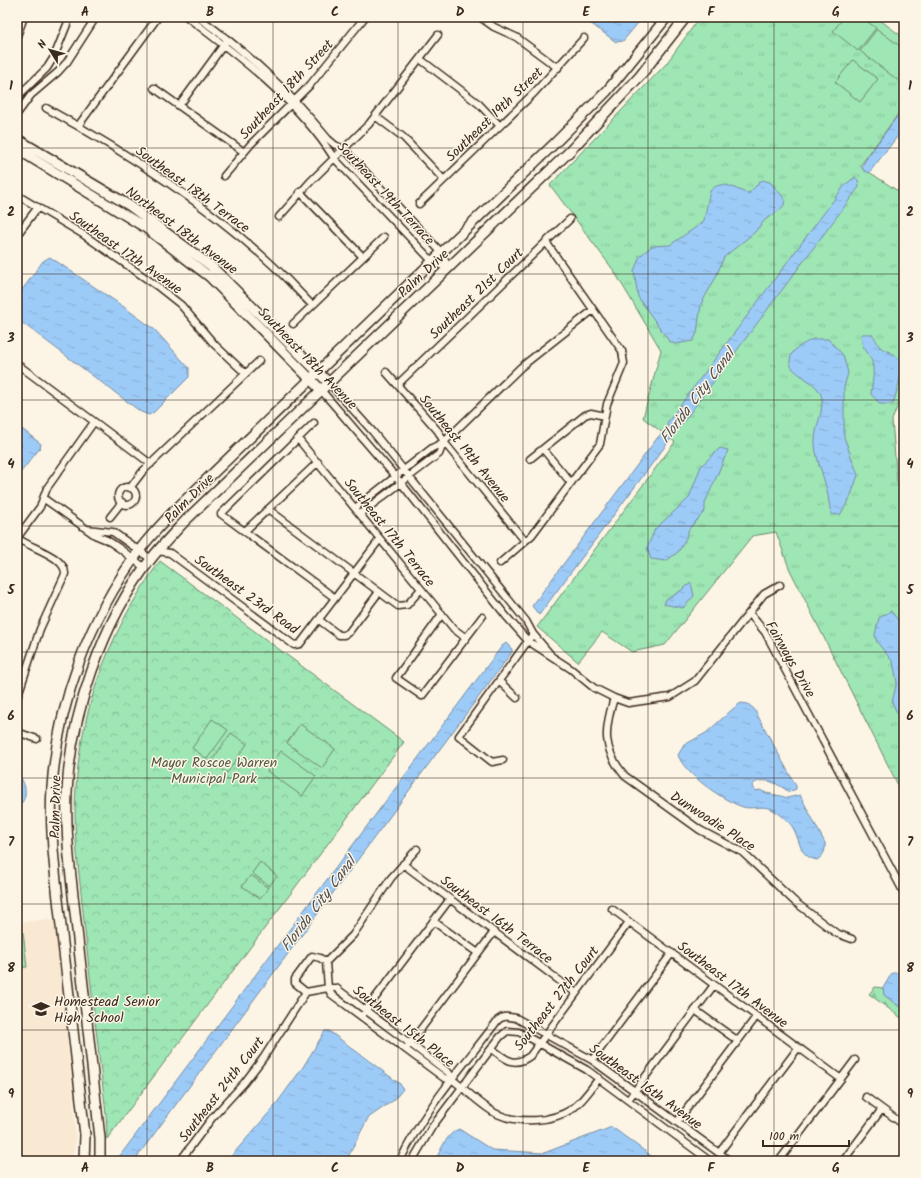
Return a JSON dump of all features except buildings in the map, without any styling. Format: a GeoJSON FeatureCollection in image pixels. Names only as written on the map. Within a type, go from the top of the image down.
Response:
{"type":"FeatureCollection","features":[{"type":"Feature","properties":{"kind":"main road","name":"Palm Drive"},"geometry":{"type":"LineString","coordinates":[[84,1161],[85,1135],[53,853],[52,787],[57,746],[74,674],[94,625],[139,551],[202,482],[311,379],[607,91],[667,17]]}},
{"type":"Feature","properties":{"kind":"main road","name":"Palm Drive"},"geometry":{"type":"LineString","coordinates":[[100,1161],[100,1138],[68,850],[67,793],[72,750],[90,677],[113,623],[144,568],[150,559],[166,542],[214,492],[449,269],[569,152],[640,76],[686,17]]}},
{"type":"Feature","properties":{"kind":"main road","name":"Northeast 18th Avenue"},"geometry":{"type":"LineString","coordinates":[[17,139],[130,206],[211,266],[329,383]]}},
{"type":"Feature","properties":{"kind":"main road","name":"Southeast 18th Avenue"},"geometry":{"type":"LineString","coordinates":[[17,149],[146,228],[210,277],[321,390]]}},
{"type":"Feature","properties":{"kind":"street"},"geometry":{"type":"LineString","coordinates":[[17,36],[24,17]]}},
{"type":"Feature","properties":{"kind":"street"},"geometry":{"type":"LineString","coordinates":[[17,97],[41,76],[47,68],[54,57],[70,17]]}},
{"type":"Feature","properties":{"kind":"street"},"geometry":{"type":"LineString","coordinates":[[17,114],[31,95],[58,72],[67,62],[96,17]]}},
{"type":"Feature","properties":{"kind":"street"},"geometry":{"type":"LineString","coordinates":[[78,126],[158,17]]}},
{"type":"Feature","properties":{"kind":"street","name":"Southeast 19th Terrace"},"geometry":{"type":"LineString","coordinates":[[187,17],[264,69],[293,103],[346,172],[432,261],[449,269]]}},
{"type":"Feature","properties":{"kind":"street","name":"Southeast 19th Terrace"},"geometry":{"type":"LineString","coordinates":[[198,17],[226,42]]}},
{"type":"Feature","properties":{"kind":"street","name":"Southeast 18th Street"},"geometry":{"type":"LineString","coordinates":[[224,176],[244,152],[293,103],[325,68],[365,17]]}},
{"type":"Feature","properties":{"kind":"street"},"geometry":{"type":"LineString","coordinates":[[480,17],[494,27],[516,37],[558,68]]}},
{"type":"Feature","properties":{"kind":"street"},"geometry":{"type":"LineString","coordinates":[[279,217],[300,192],[375,116],[438,35]]}},
{"type":"Feature","properties":{"kind":"street","name":"Southeast 19th Street"},"geometry":{"type":"LineString","coordinates":[[419,204],[558,68],[584,38]]}},
{"type":"Feature","properties":{"kind":"street"},"geometry":{"type":"LineString","coordinates":[[179,106],[226,42]]}},
{"type":"Feature","properties":{"kind":"street"},"geometry":{"type":"LineString","coordinates":[[420,59],[479,104],[500,126]]}},
{"type":"Feature","properties":{"kind":"street"},"geometry":{"type":"LineString","coordinates":[[154,88],[244,152]]}},
{"type":"Feature","properties":{"kind":"street","name":"Southeast 19th Terrace"},"geometry":{"type":"LineString","coordinates":[[293,103],[328,139],[335,145],[344,149],[441,252],[449,269]]}},
{"type":"Feature","properties":{"kind":"street","name":"Southeast 18th Terrace"},"geometry":{"type":"LineString","coordinates":[[46,108],[151,171],[199,205],[268,260],[312,305]]}},
{"type":"Feature","properties":{"kind":"street"},"geometry":{"type":"LineString","coordinates":[[375,116],[402,137],[444,180]]}},
{"type":"Feature","properties":{"kind":"street"},"geometry":{"type":"LineString","coordinates":[[346,172],[356,162]]}},
{"type":"Feature","properties":{"kind":"street"},"geometry":{"type":"LineString","coordinates":[[300,192],[363,257]]}},
{"type":"Feature","properties":{"kind":"street","name":"Southeast 17th Avenue"},"geometry":{"type":"LineString","coordinates":[[17,195],[84,235],[157,286],[181,305],[215,345],[246,374]]}},
{"type":"Feature","properties":{"kind":"street"},"geometry":{"type":"LineString","coordinates":[[17,235],[38,207]]}},
{"type":"Feature","properties":{"kind":"street","name":"Southeast 21st Court"},"geometry":{"type":"LineString","coordinates":[[398,384],[570,219]]}},
{"type":"Feature","properties":{"kind":"street"},"geometry":{"type":"LineString","coordinates":[[293,324],[384,236]]}},
{"type":"Feature","properties":{"kind":"street"},"geometry":{"type":"LineString","coordinates":[[500,562],[532,535],[600,444],[607,404],[624,363],[622,351],[546,242]]}},
{"type":"Feature","properties":{"kind":"street"},"geometry":{"type":"LineString","coordinates":[[355,508],[432,448],[444,442],[521,367],[593,310]]}},
{"type":"Feature","properties":{"kind":"street"},"geometry":{"type":"LineString","coordinates":[[130,488],[151,464],[259,361]]}},
{"type":"Feature","properties":{"kind":"street"},"geometry":{"type":"LineString","coordinates":[[17,364],[151,464]]}},
{"type":"Feature","properties":{"kind":"street","name":"Southeast 19th Avenue"},"geometry":{"type":"LineString","coordinates":[[386,372],[438,431],[444,442],[524,541]]}},
{"type":"Feature","properties":{"kind":"street","name":"Southeast 18th Avenue"},"geometry":{"type":"LineString","coordinates":[[329,383],[373,432],[410,477],[526,621],[533,634]]}},
{"type":"Feature","properties":{"kind":"street","name":"Southeast 18th Avenue"},"geometry":{"type":"LineString","coordinates":[[321,390],[402,483],[506,616],[528,641]]}},
{"type":"Feature","properties":{"kind":"street"},"geometry":{"type":"LineString","coordinates":[[530,459],[585,416],[591,413],[605,416]]}},
{"type":"Feature","properties":{"kind":"street"},"geometry":{"type":"LineString","coordinates":[[17,698],[40,629],[65,574],[65,570],[58,560],[17,539],[40,507],[47,488],[94,422]]}},
{"type":"Feature","properties":{"kind":"street"},"geometry":{"type":"LineString","coordinates":[[314,423],[221,514],[335,598]]}},
{"type":"Feature","properties":{"kind":"street","name":"Southeast 17th Terrace"},"geometry":{"type":"LineString","coordinates":[[298,438],[454,629],[466,638]]}},
{"type":"Feature","properties":{"kind":"street"},"geometry":{"type":"LineString","coordinates":[[360,514],[439,454],[444,442]]}},
{"type":"Feature","properties":{"kind":"street"},"geometry":{"type":"LineString","coordinates":[[543,449],[571,483]]}},
{"type":"Feature","properties":{"kind":"street"},"geometry":{"type":"LineString","coordinates":[[245,531],[318,462]]}},
{"type":"Feature","properties":{"kind":"street"},"geometry":{"type":"LineString","coordinates":[[122,488],[130,488],[134,491],[134,500],[127,504],[122,502],[119,498],[119,493],[122,488]]}},
{"type":"Feature","properties":{"kind":"street"},"geometry":{"type":"LineString","coordinates":[[43,498],[85,529],[107,540],[144,568]]}},
{"type":"Feature","properties":{"kind":"street"},"geometry":{"type":"LineString","coordinates":[[110,518],[122,502]]}},
{"type":"Feature","properties":{"kind":"street"},"geometry":{"type":"LineString","coordinates":[[268,509],[398,606],[403,607],[408,605],[421,589]]}},
{"type":"Feature","properties":{"kind":"street"},"geometry":{"type":"LineString","coordinates":[[85,529],[103,529],[113,532],[150,559]]}},
{"type":"Feature","properties":{"kind":"street","name":"Southeast 23rd Road"},"geometry":{"type":"LineString","coordinates":[[158,551],[170,553],[294,645],[300,644],[380,539]]}},
{"type":"Feature","properties":{"kind":"street"},"geometry":{"type":"LineString","coordinates":[[166,542],[170,553]]}},
{"type":"Feature","properties":{"kind":"street"},"geometry":{"type":"LineString","coordinates":[[749,613],[764,594],[780,585]]}},
{"type":"Feature","properties":{"kind":"street"},"geometry":{"type":"LineString","coordinates":[[319,620],[339,635],[344,636],[349,632],[379,592]]}},
{"type":"Feature","properties":{"kind":"street","name":"Fairways Drive"},"geometry":{"type":"LineString","coordinates":[[528,641],[554,658],[594,688],[628,703],[670,697],[695,681],[749,613],[765,632],[904,893]]}},
{"type":"Feature","properties":{"kind":"street"},"geometry":{"type":"LineString","coordinates":[[442,614],[396,678],[422,696],[482,617]]}},
{"type":"Feature","properties":{"kind":"street"},"geometry":{"type":"LineString","coordinates":[[503,760],[492,762],[459,736],[500,682],[533,634]]}},
{"type":"Feature","properties":{"kind":"street","name":"Fairways Drive"},"geometry":{"type":"LineString","coordinates":[[533,634],[554,658]]}},
{"type":"Feature","properties":{"kind":"street"},"geometry":{"type":"LineString","coordinates":[[500,682],[518,698]]}},
{"type":"Feature","properties":{"kind":"street","name":"Dunwoodie Place"},"geometry":{"type":"LineString","coordinates":[[614,698],[608,718],[606,744],[618,768],[625,776],[700,830],[742,852],[795,902],[836,933],[852,939]]}},
{"type":"Feature","properties":{"kind":"street"},"geometry":{"type":"LineString","coordinates":[[17,732],[37,739]]}},
{"type":"Feature","properties":{"kind":"street"},"geometry":{"type":"LineString","coordinates":[[326,962],[320,958],[312,956],[296,975],[295,982],[306,992],[328,988],[326,962],[353,935],[391,878],[417,849]]}},
{"type":"Feature","properties":{"kind":"street","name":"Southeast 16th Terrace"},"geometry":{"type":"LineString","coordinates":[[404,864],[576,993]]}},
{"type":"Feature","properties":{"kind":"street"},"geometry":{"type":"LineString","coordinates":[[361,1017],[450,899]]}},
{"type":"Feature","properties":{"kind":"street","name":"Southeast 17th Avenue"},"geometry":{"type":"LineString","coordinates":[[612,909],[841,1080]]}},
{"type":"Feature","properties":{"kind":"street"},"geometry":{"type":"LineString","coordinates":[[433,921],[478,953]]}},
{"type":"Feature","properties":{"kind":"street","name":"Southeast 27th Court"},"geometry":{"type":"LineString","coordinates":[[492,1049],[511,1062],[517,1063],[530,1056],[630,922]]}},
{"type":"Feature","properties":{"kind":"street"},"geometry":{"type":"LineString","coordinates":[[406,1049],[494,932]]}},
{"type":"Feature","properties":{"kind":"street"},"geometry":{"type":"LineString","coordinates":[[592,1060],[672,954]]}},
{"type":"Feature","properties":{"kind":"street"},"geometry":{"type":"LineString","coordinates":[[628,1100],[714,985]]}},
{"type":"Feature","properties":{"kind":"street","name":"Southeast 15th Place"},"geometry":{"type":"LineString","coordinates":[[328,988],[336,988],[366,1010],[449,1073],[453,1080],[444,1078],[361,1017],[331,994],[328,988]]}},
{"type":"Feature","properties":{"kind":"street","name":"Southeast 24th Court"},"geometry":{"type":"LineString","coordinates":[[180,1161],[212,1118],[244,1083],[260,1062],[306,992]]}},
{"type":"Feature","properties":{"kind":"street"},"geometry":{"type":"LineString","coordinates":[[695,1010],[738,1041]]}},
{"type":"Feature","properties":{"kind":"street","name":"Southeast 16th Avenue"},"geometry":{"type":"LineString","coordinates":[[453,1080],[498,1020],[503,1017],[516,1018],[592,1060],[730,1161]]}},
{"type":"Feature","properties":{"kind":"street"},"geometry":{"type":"LineString","coordinates":[[677,1122],[756,1017]]}},
{"type":"Feature","properties":{"kind":"street","name":"Southeast 16th Avenue"},"geometry":{"type":"LineString","coordinates":[[492,1049],[507,1031],[519,1032],[599,1078],[710,1161]]}},
{"type":"Feature","properties":{"kind":"street"},"geometry":{"type":"LineString","coordinates":[[719,1154],[798,1048]]}},
{"type":"Feature","properties":{"kind":"street"},"geometry":{"type":"LineString","coordinates":[[412,1161],[428,1133],[492,1049]]}},
{"type":"Feature","properties":{"kind":"street"},"geometry":{"type":"LineString","coordinates":[[779,1161],[855,1060]]}},
{"type":"Feature","properties":{"kind":"street"},"geometry":{"type":"LineString","coordinates":[[400,1161],[410,1140],[453,1080],[497,1114],[529,1120],[549,1118],[572,1109],[583,1100],[599,1078]]}},
{"type":"Feature","properties":{"kind":"street"},"geometry":{"type":"LineString","coordinates":[[866,1097],[904,1125]]}},
{"type":"Feature","properties":{"kind":"street"},"geometry":{"type":"LineString","coordinates":[[843,1161],[882,1109]]}},
{"type":"Feature","properties":{"kind":"shaded area","name":"Homestead Senior High School"},"geometry":{"type":"Polygon","coordinates":[[[48,919],[55,923],[73,1095],[76,1140],[72,1161],[17,1161],[17,923],[48,919]]]}},
{"type":"Feature","properties":{"kind":"green space"},"geometry":{"type":"Polygon","coordinates":[[[700,17],[876,17],[904,38],[904,106],[860,166],[904,195],[904,390],[892,420],[897,482],[904,501],[904,797],[789,568],[776,532],[752,536],[665,645],[632,652],[602,632],[578,662],[537,627],[675,442],[643,418],[661,350],[614,271],[550,185],[666,64],[700,17]]]}},
{"type":"Feature","properties":{"kind":"green space"},"geometry":{"type":"Polygon","coordinates":[[[844,17],[861,17],[876,28],[858,51],[833,31],[844,17]]]}},
{"type":"Feature","properties":{"kind":"green space"},"geometry":{"type":"Polygon","coordinates":[[[877,29],[904,49],[904,85],[860,51],[877,29]]]}},
{"type":"Feature","properties":{"kind":"green space"},"geometry":{"type":"Polygon","coordinates":[[[853,60],[878,79],[860,102],[835,82],[853,60]]]}},
{"type":"Feature","properties":{"kind":"green space","name":"Mayor Roscoe Warren Municipal Park"},"geometry":{"type":"Polygon","coordinates":[[[160,561],[404,742],[107,1139],[105,1104],[76,848],[76,780],[88,713],[97,681],[109,649],[141,589],[160,561]]]}},
{"type":"Feature","properties":{"kind":"green space"},"geometry":{"type":"Polygon","coordinates":[[[212,719],[228,730],[207,759],[192,748],[212,719]]]}},
{"type":"Feature","properties":{"kind":"green space"},"geometry":{"type":"Polygon","coordinates":[[[300,724],[335,749],[322,768],[287,743],[300,724]]]}},
{"type":"Feature","properties":{"kind":"green space"},"geometry":{"type":"Polygon","coordinates":[[[231,733],[247,744],[227,773],[211,762],[231,733]]]}},
{"type":"Feature","properties":{"kind":"green space"},"geometry":{"type":"Polygon","coordinates":[[[281,751],[316,776],[302,796],[267,771],[281,751]]]}},
{"type":"Feature","properties":{"kind":"green space"},"geometry":{"type":"Polygon","coordinates":[[[260,862],[277,876],[269,886],[252,873],[260,862]]]}},
{"type":"Feature","properties":{"kind":"green space"},"geometry":{"type":"Polygon","coordinates":[[[251,875],[268,888],[260,899],[242,886],[251,875]]]}},
{"type":"Feature","properties":{"kind":"green space"},"geometry":{"type":"Polygon","coordinates":[[[17,932],[23,932],[27,967],[17,968],[17,932]]]}},
{"type":"Feature","properties":{"kind":"green space"},"geometry":{"type":"Polygon","coordinates":[[[875,987],[883,988],[885,995],[904,1010],[904,1020],[869,994],[875,987]]]}},
{"type":"Feature","properties":{"kind":"water"},"geometry":{"type":"Polygon","coordinates":[[[582,17],[643,17],[623,41],[616,42],[582,17]]]}},
{"type":"Feature","properties":{"kind":"water"},"geometry":{"type":"Polygon","coordinates":[[[904,107],[904,128],[869,173],[863,170],[862,166],[866,159],[904,107]]]}},
{"type":"Feature","properties":{"kind":"water","name":"Florida City Canal"},"geometry":{"type":"Polygon","coordinates":[[[855,177],[858,180],[859,187],[539,615],[532,606],[658,437],[668,427],[667,423],[845,185],[855,177]]]}},
{"type":"Feature","properties":{"kind":"water"},"geometry":{"type":"Polygon","coordinates":[[[762,180],[770,182],[785,199],[784,205],[779,211],[766,219],[754,233],[724,257],[715,279],[701,304],[697,333],[693,341],[675,344],[669,341],[638,297],[634,271],[640,256],[652,246],[670,245],[702,223],[704,220],[710,191],[715,187],[724,185],[749,193],[762,180]]]}},
{"type":"Feature","properties":{"kind":"water"},"geometry":{"type":"Polygon","coordinates":[[[50,257],[155,330],[189,368],[189,377],[154,412],[149,415],[141,412],[17,319],[17,297],[43,261],[50,257]]]}},
{"type":"Feature","properties":{"kind":"water"},"geometry":{"type":"Polygon","coordinates":[[[862,334],[873,335],[880,347],[896,356],[899,360],[901,372],[893,404],[880,404],[871,394],[873,366],[871,358],[863,345],[861,338],[862,334]]]}},
{"type":"Feature","properties":{"kind":"water"},"geometry":{"type":"Polygon","coordinates":[[[813,339],[828,339],[843,355],[848,373],[844,387],[844,437],[858,475],[850,498],[840,515],[831,514],[815,444],[822,404],[820,392],[811,382],[794,370],[790,361],[792,353],[795,350],[813,339]]]}},
{"type":"Feature","properties":{"kind":"water"},"geometry":{"type":"Polygon","coordinates":[[[17,425],[41,444],[40,448],[17,477],[17,425]]]}},
{"type":"Feature","properties":{"kind":"water"},"geometry":{"type":"Polygon","coordinates":[[[720,448],[728,450],[705,503],[705,511],[689,529],[685,541],[678,552],[666,561],[651,559],[647,548],[655,529],[689,498],[701,466],[720,448]]]}},
{"type":"Feature","properties":{"kind":"water"},"geometry":{"type":"Polygon","coordinates":[[[691,583],[694,596],[683,608],[664,604],[666,599],[691,583]]]}},
{"type":"Feature","properties":{"kind":"water"},"geometry":{"type":"Polygon","coordinates":[[[891,611],[904,628],[904,728],[892,702],[897,682],[893,662],[877,642],[875,635],[879,618],[891,611]]]}},
{"type":"Feature","properties":{"kind":"water","name":"Florida City Canal"},"geometry":{"type":"Polygon","coordinates":[[[506,643],[512,649],[512,652],[134,1161],[116,1161],[502,646],[506,643]]]}},
{"type":"Feature","properties":{"kind":"water"},"geometry":{"type":"Polygon","coordinates":[[[741,703],[748,704],[754,709],[796,786],[796,789],[789,792],[777,784],[768,781],[759,781],[754,783],[752,787],[755,791],[760,790],[787,798],[800,795],[825,843],[824,853],[817,860],[811,858],[803,852],[796,833],[781,815],[766,807],[743,807],[726,799],[696,778],[688,770],[678,755],[684,745],[706,733],[741,703]]]}},
{"type":"Feature","properties":{"kind":"water"},"geometry":{"type":"Polygon","coordinates":[[[17,772],[23,781],[25,795],[21,804],[17,808],[17,772]]]}},
{"type":"Feature","properties":{"kind":"water"},"geometry":{"type":"Polygon","coordinates":[[[892,973],[899,973],[904,977],[904,1010],[884,995],[883,988],[892,973]]]}},
{"type":"Feature","properties":{"kind":"water"},"geometry":{"type":"Polygon","coordinates":[[[325,1031],[329,1031],[400,1084],[403,1089],[394,1100],[368,1118],[346,1161],[227,1161],[274,1107],[303,1067],[325,1031]]]}},
{"type":"Feature","properties":{"kind":"water"},"geometry":{"type":"Polygon","coordinates":[[[612,1127],[658,1161],[435,1161],[447,1138],[454,1131],[459,1129],[492,1150],[544,1153],[612,1127]]]}},
{"type":"Feature","properties":{"kind":"place","name":"Homestead Senior High School"},"geometry":{"type":"Point","coordinates":[41,1009]}}]}
